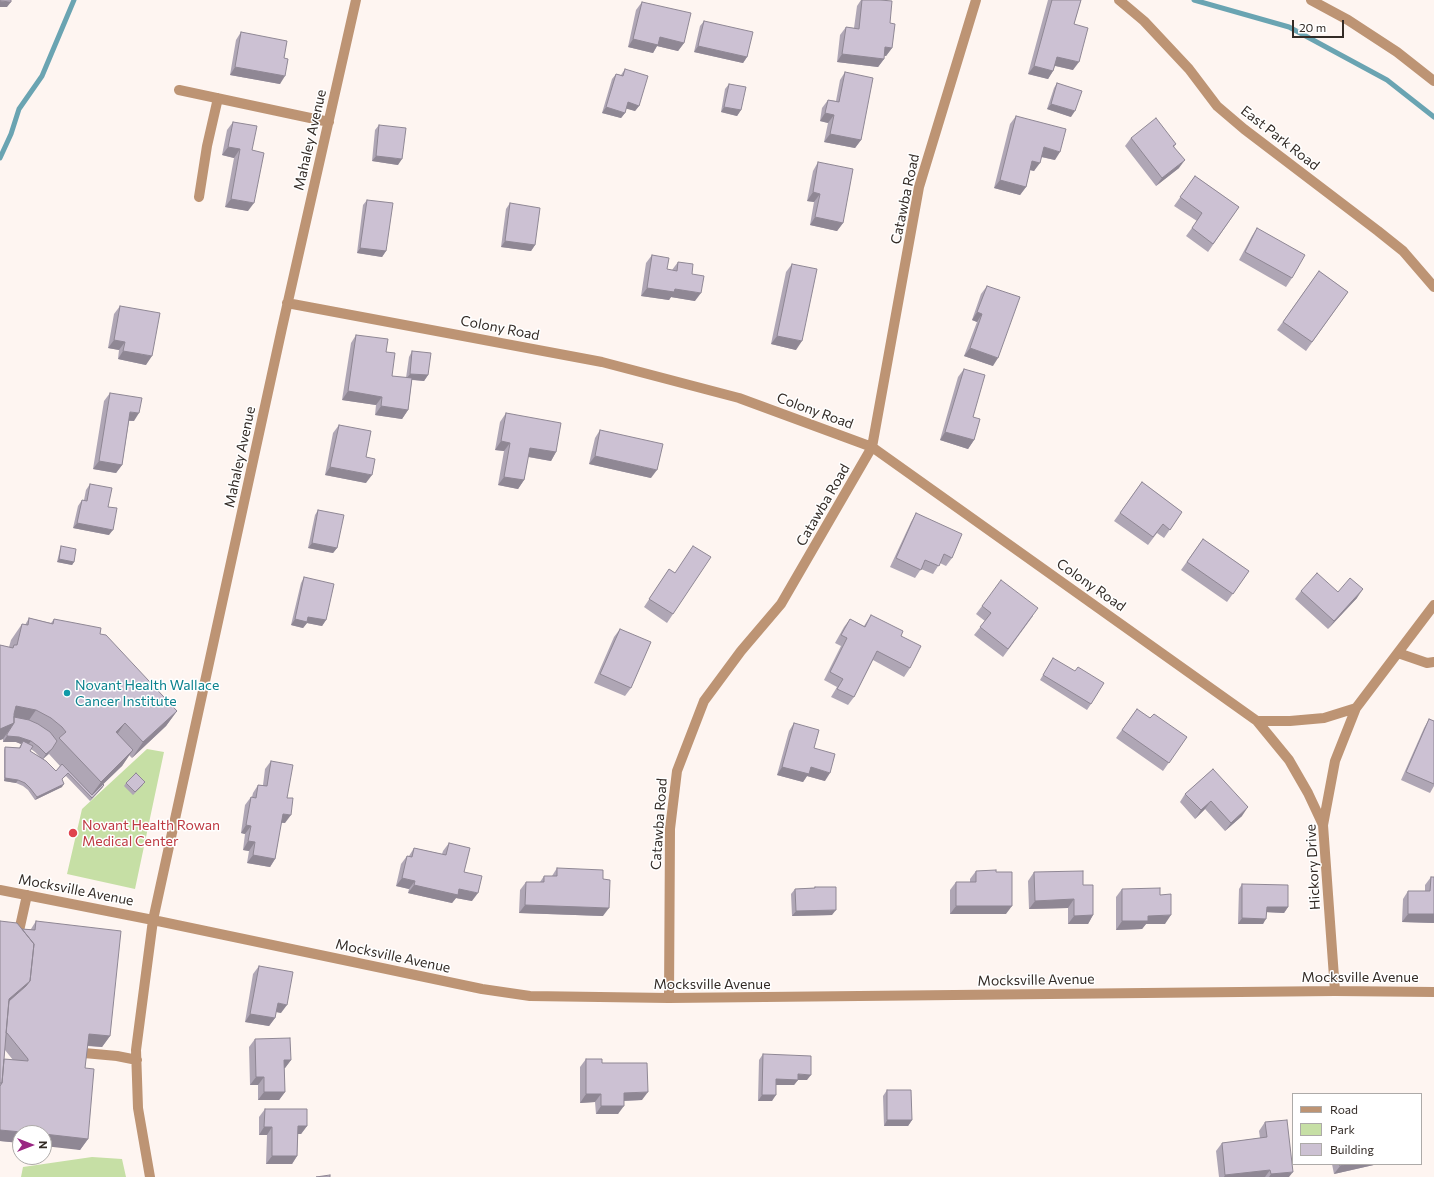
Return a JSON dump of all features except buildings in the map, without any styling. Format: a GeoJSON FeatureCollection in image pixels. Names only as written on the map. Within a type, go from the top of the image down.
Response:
{"type":"FeatureCollection","features":[{"type":"Feature","properties":{"kind":"street","name":"Mahaley Avenue"},"geometry":{"type":"LineString","coordinates":[[150,1177],[138,1108],[136,1050],[153,920],[287,303],[356,0]]}},
{"type":"Feature","properties":{"kind":"street","name":"Catawba Road"},"geometry":{"type":"LineString","coordinates":[[668,998],[670,829],[677,771],[704,701],[741,651],[782,604],[872,447],[919,187],[976,0]]}},
{"type":"Feature","properties":{"kind":"street","name":"East Park Road"},"geometry":{"type":"LineString","coordinates":[[1119,0],[1144,21],[1184,64],[1217,106],[1244,129],[1403,251],[1434,286]]}},
{"type":"Feature","properties":{"kind":"street"},"geometry":{"type":"LineString","coordinates":[[1311,0],[1348,20],[1397,52],[1434,81]]}},
{"type":"Feature","properties":{"kind":"street"},"geometry":{"type":"LineString","coordinates":[[179,90],[329,122]]}},
{"type":"Feature","properties":{"kind":"street"},"geometry":{"type":"LineString","coordinates":[[198,197],[207,146],[218,98]]}},
{"type":"Feature","properties":{"kind":"street","name":"Colony Road"},"geometry":{"type":"LineString","coordinates":[[287,303],[602,362],[739,398],[872,447],[1257,721],[1290,760],[1323,825]]}},
{"type":"Feature","properties":{"kind":"street","name":"Hickory Drive"},"geometry":{"type":"LineString","coordinates":[[1335,991],[1323,825],[1335,761],[1356,708],[1434,605]]}},
{"type":"Feature","properties":{"kind":"street"},"geometry":{"type":"LineString","coordinates":[[1398,653],[1427,663],[1434,662]]}},
{"type":"Feature","properties":{"kind":"street"},"geometry":{"type":"LineString","coordinates":[[1257,721],[1290,721],[1324,718],[1356,708]]}},
{"type":"Feature","properties":{"kind":"street","name":"Mocksville Avenue"},"geometry":{"type":"LineString","coordinates":[[0,890],[153,920],[482,989],[530,996],[668,998],[1335,991],[1434,992]]}},
{"type":"Feature","properties":{"kind":"street"},"geometry":{"type":"LineString","coordinates":[[22,945],[17,940],[27,895]]}},
{"type":"Feature","properties":{"kind":"street"},"geometry":{"type":"LineString","coordinates":[[71,1052],[117,1056],[137,1060]]}},
{"type":"Feature","properties":{"kind":"green space"},"geometry":{"type":"Polygon","coordinates":[[[147,749],[164,752],[135,889],[67,874],[82,809],[147,749]]]}},
{"type":"Feature","properties":{"kind":"green space"},"geometry":{"type":"Polygon","coordinates":[[[92,1157],[122,1159],[126,1177],[21,1177],[23,1167],[52,1165],[52,1163],[92,1157]]]}},
{"type":"Feature","properties":{"kind":"waterway"},"geometry":{"type":"LineString","coordinates":[[0,158],[11,134],[19,109],[42,76],[74,0]]}},
{"type":"Feature","properties":{"kind":"waterway"},"geometry":{"type":"LineString","coordinates":[[1194,0],[1289,27],[1387,80],[1434,117]]}},
{"type":"Feature","properties":{"kind":"place","name":"Novant Health Wallace Cancer Institute"},"geometry":{"type":"Point","coordinates":[67,693]}},
{"type":"Feature","properties":{"kind":"place","name":"Novant Health Rowan Medical Center"},"geometry":{"type":"Point","coordinates":[73,833]}}]}
